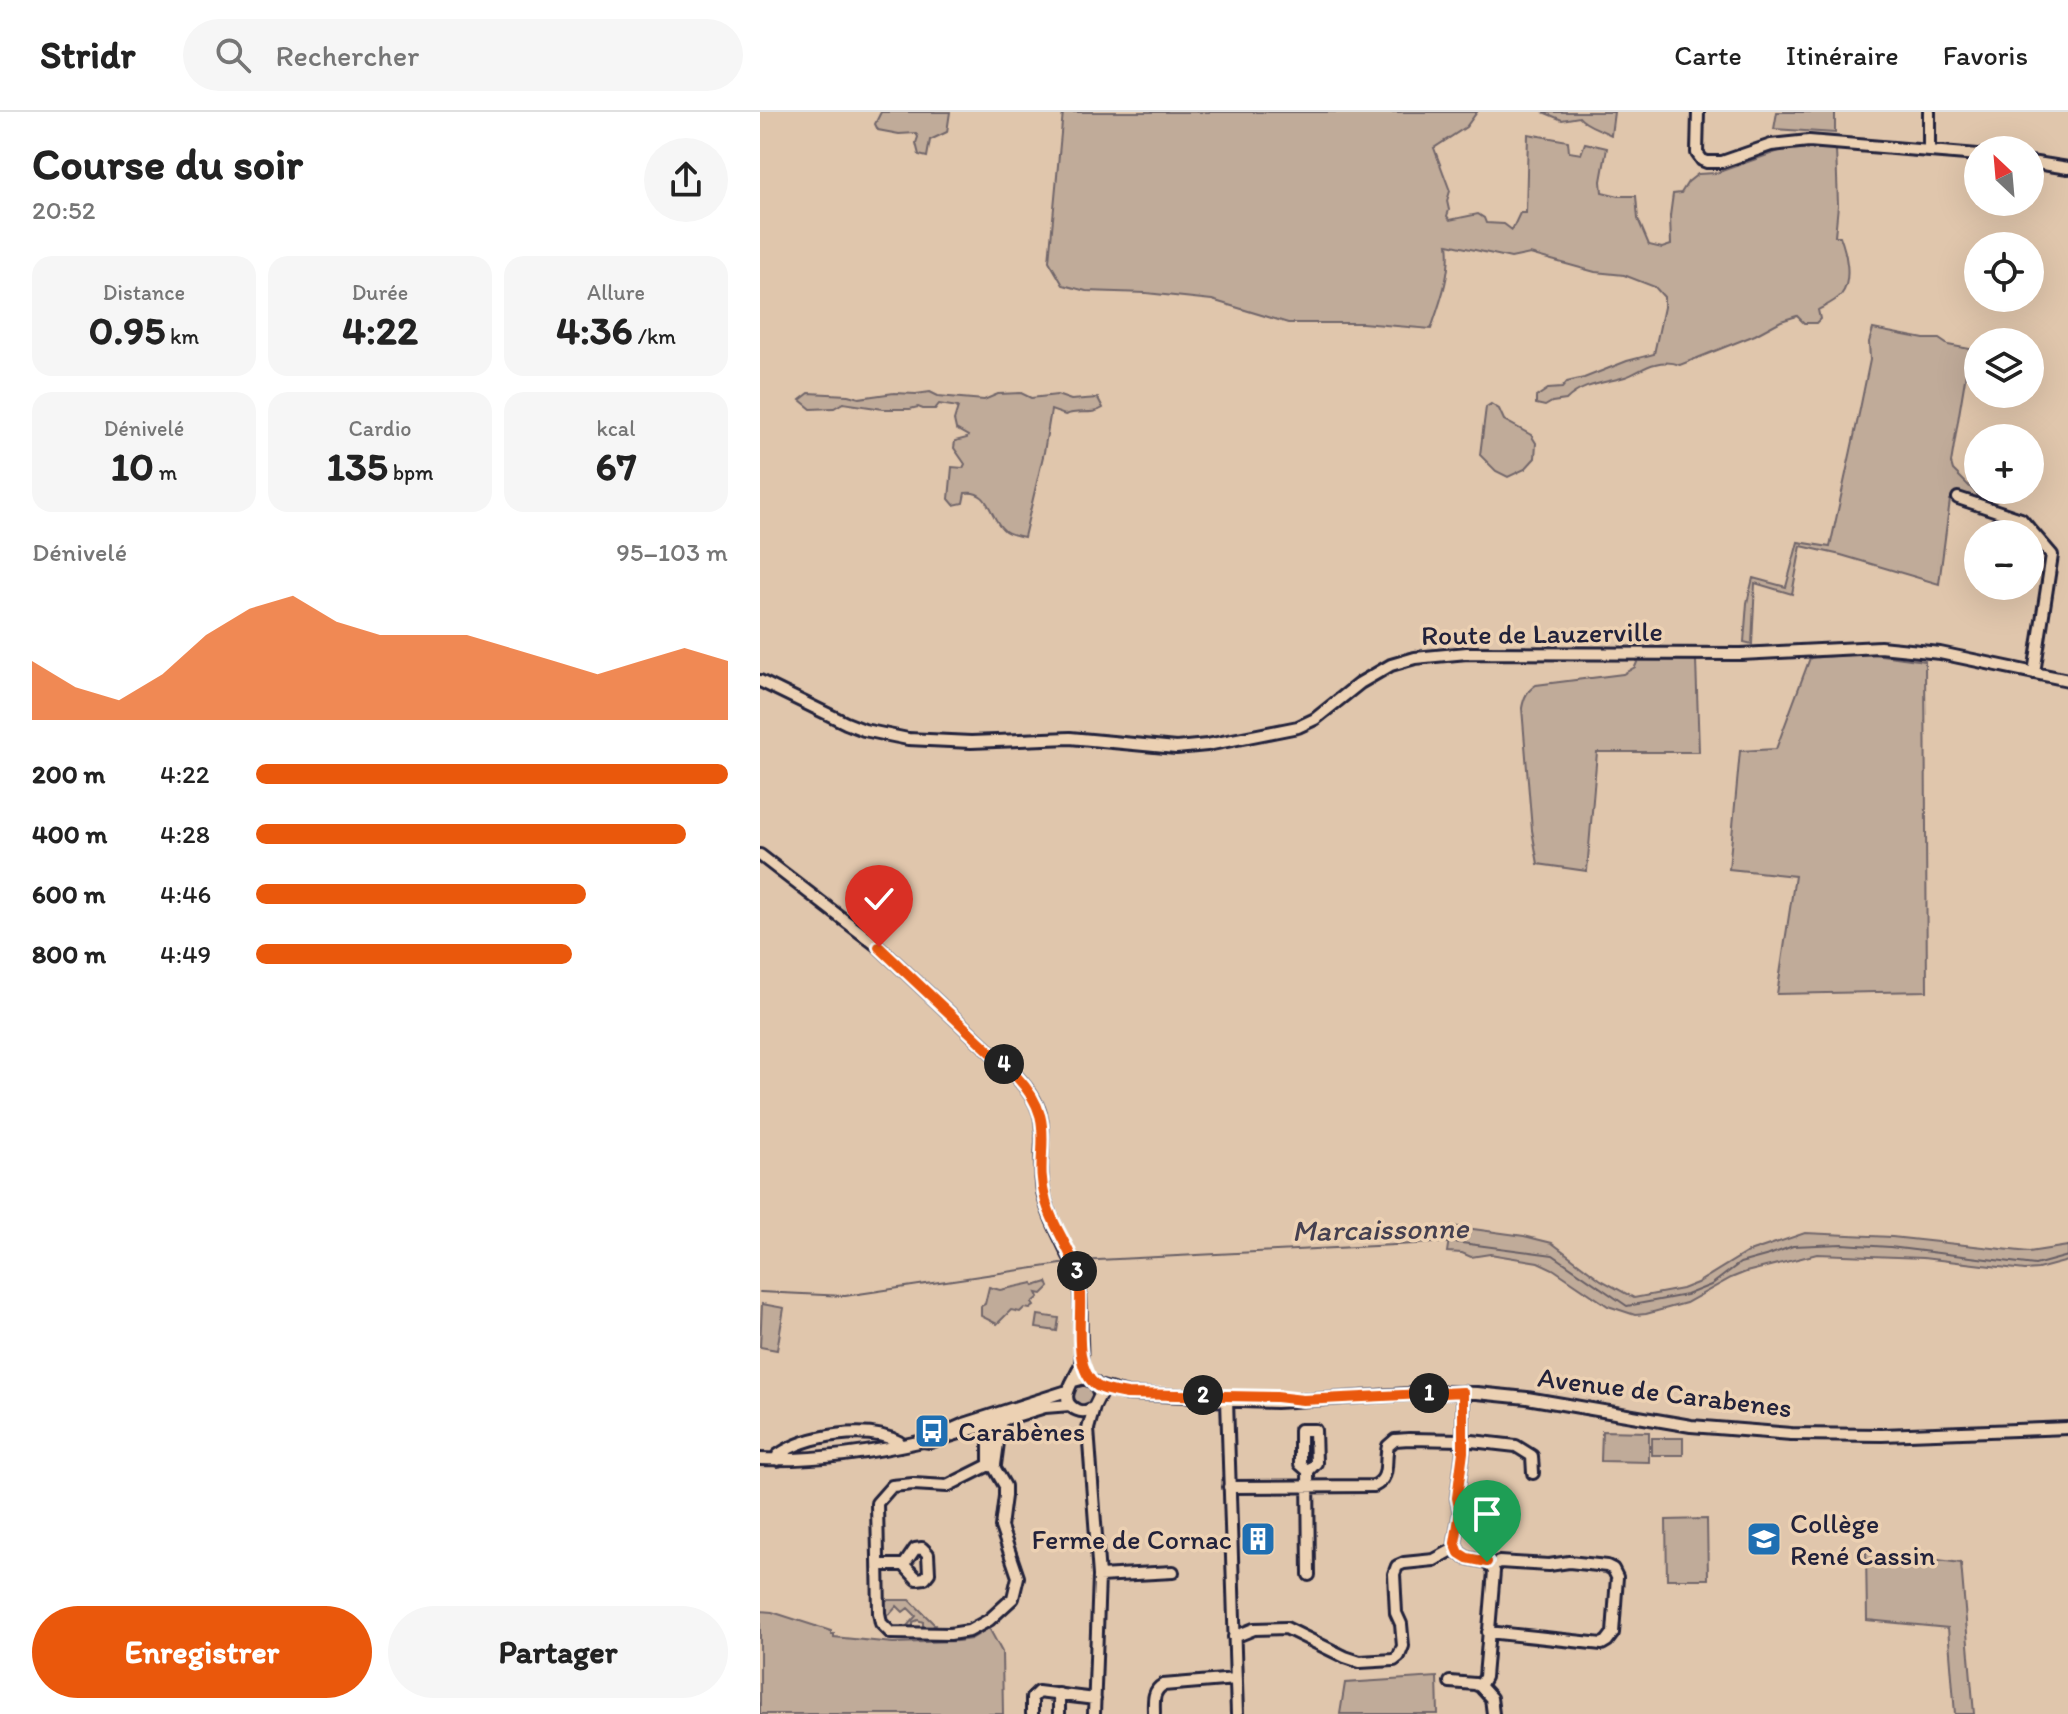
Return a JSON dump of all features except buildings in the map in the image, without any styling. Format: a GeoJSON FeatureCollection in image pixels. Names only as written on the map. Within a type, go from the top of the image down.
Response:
{"type":"FeatureCollection","features":[{"type":"Feature","properties":{"kind":"street"},"geometry":{"type":"LineString","coordinates":[[1698,112],[1697,153],[1707,162],[1722,162],[1771,145],[1792,142],[1844,143],[1964,154]]}},
{"type":"Feature","properties":{"kind":"street"},"geometry":{"type":"LineString","coordinates":[[1929,112],[1929,150]]}},
{"type":"Feature","properties":{"kind":"street"},"geometry":{"type":"LineString","coordinates":[[2044,164],[2068,168]]}},
{"type":"Feature","properties":{"kind":"street"},"geometry":{"type":"LineString","coordinates":[[1958,498],[2021,519],[2052,555],[2034,673]]}},
{"type":"Feature","properties":{"kind":"street","name":"Route de Lauzerville"},"geometry":{"type":"LineString","coordinates":[[760,681],[846,723],[908,739],[971,742],[1070,738],[1176,748],[1207,745],[1308,724],[1370,676],[1391,665],[1415,658],[1467,653],[1769,653],[1880,647],[1940,653],[2068,680]]}},
{"type":"Feature","properties":{"kind":"street"},"geometry":{"type":"LineString","coordinates":[[760,855],[879,947],[1026,1087],[1038,1105],[1043,1122],[1045,1198],[1076,1270],[1080,1287],[1081,1361],[1067,1398],[1088,1429]]}},
{"type":"Feature","properties":{"kind":"street"},"geometry":{"type":"LineString","coordinates":[[1081,1361],[1100,1395],[1088,1429],[1099,1576],[1094,1714]]}},
{"type":"Feature","properties":{"kind":"street"},"geometry":{"type":"LineString","coordinates":[[987,1421],[1070,1386],[1079,1379],[1094,1383]]}},
{"type":"Feature","properties":{"kind":"street","name":"Avenue de Carabenes"},"geometry":{"type":"LineString","coordinates":[[1094,1383],[1127,1394]]}},
{"type":"Feature","properties":{"kind":"street"},"geometry":{"type":"LineString","coordinates":[[1463,1392],[1456,1548],[1467,1558],[1483,1560],[1491,1566],[1494,1576],[1485,1677],[1480,1686]]}},
{"type":"Feature","properties":{"kind":"street","name":"Avenue de Carabenes"},"geometry":{"type":"LineString","coordinates":[[1184,1396],[1205,1400],[1276,1402],[1463,1392],[1527,1398],[1660,1421],[1758,1432],[1882,1435],[2068,1428]]}},
{"type":"Feature","properties":{"kind":"street","name":"Avenue de Carabenes"},"geometry":{"type":"LineString","coordinates":[[1096,1405],[1109,1397],[1127,1394],[1303,1400]]}},
{"type":"Feature","properties":{"kind":"street"},"geometry":{"type":"LineString","coordinates":[[1227,1400],[1237,1714]]}},
{"type":"Feature","properties":{"kind":"street"},"geometry":{"type":"LineString","coordinates":[[760,1459],[875,1451],[923,1441],[964,1424],[1001,1420],[1045,1407],[1073,1407],[1083,1411],[1096,1405]]}},
{"type":"Feature","properties":{"kind":"street"},"geometry":{"type":"LineString","coordinates":[[992,1466],[1001,1420]]}},
{"type":"Feature","properties":{"kind":"street"},"geometry":{"type":"LineString","coordinates":[[987,1421],[992,1466],[1005,1486],[1001,1527],[1018,1577],[1013,1598],[989,1620],[969,1631],[891,1633],[881,1623],[879,1613],[877,1503],[892,1486],[947,1486],[992,1466]]}},
{"type":"Feature","properties":{"kind":"street"},"geometry":{"type":"LineString","coordinates":[[778,1460],[778,1455],[790,1449],[841,1433],[879,1435],[896,1440],[900,1446]]}},
{"type":"Feature","properties":{"kind":"street"},"geometry":{"type":"LineString","coordinates":[[1229,1487],[1378,1485],[1386,1474],[1387,1449],[1395,1440],[1409,1439],[1463,1440],[1522,1448],[1532,1456],[1533,1473]]}},
{"type":"Feature","properties":{"kind":"street"},"geometry":{"type":"LineString","coordinates":[[1308,1471],[1309,1575]]}},
{"type":"Feature","properties":{"kind":"street"},"geometry":{"type":"LineString","coordinates":[[1234,1637],[1254,1629],[1286,1628],[1360,1662],[1394,1660],[1403,1646],[1401,1624],[1396,1613],[1394,1574],[1397,1566],[1434,1560],[1456,1548]]}},
{"type":"Feature","properties":{"kind":"street"},"geometry":{"type":"LineString","coordinates":[[1488,1632],[1602,1644],[1613,1633],[1617,1577],[1613,1569],[1607,1566],[1569,1562],[1549,1565],[1499,1562],[1491,1566]]}},
{"type":"Feature","properties":{"kind":"street"},"geometry":{"type":"LineString","coordinates":[[879,1565],[904,1565]]}},
{"type":"Feature","properties":{"kind":"street"},"geometry":{"type":"LineString","coordinates":[[1099,1576],[1173,1572]]}},
{"type":"Feature","properties":{"kind":"street"},"geometry":{"type":"LineString","coordinates":[[1154,1714],[1154,1694],[1163,1685],[1236,1679]]}},
{"type":"Feature","properties":{"kind":"street"},"geometry":{"type":"LineString","coordinates":[[1450,1682],[1480,1686],[1491,1698],[1493,1714]]}},
{"type":"Feature","properties":{"kind":"street"},"geometry":{"type":"LineString","coordinates":[[1032,1714],[1032,1698],[1038,1692],[1095,1699]]}},
{"type":"Feature","properties":{"kind":"street"},"geometry":{"type":"LineString","coordinates":[[1059,1694],[1059,1714]]}},
{"type":"Feature","properties":{"kind":"shaded area"},"geometry":{"type":"Polygon","coordinates":[[[881,112],[950,112],[947,132],[930,140],[927,157],[919,155],[916,133],[878,130],[875,124],[881,112]]]}},
{"type":"Feature","properties":{"kind":"shaded area"},"geometry":{"type":"Polygon","coordinates":[[[1063,112],[1477,112],[1466,127],[1434,148],[1450,191],[1447,216],[1450,220],[1478,214],[1486,223],[1504,224],[1512,230],[1520,213],[1526,213],[1528,134],[1568,141],[1569,152],[1581,154],[1585,143],[1607,148],[1602,192],[1636,196],[1638,219],[1649,245],[1662,248],[1671,245],[1673,194],[1681,193],[1698,174],[1716,173],[1782,150],[1836,149],[1838,205],[1835,236],[1840,236],[1844,250],[1847,282],[1839,297],[1818,310],[1820,319],[1816,323],[1804,323],[1797,316],[1680,365],[1651,365],[1625,377],[1586,387],[1566,400],[1545,406],[1536,404],[1536,397],[1548,389],[1562,388],[1567,382],[1654,354],[1664,307],[1664,297],[1655,287],[1624,275],[1595,272],[1530,254],[1511,258],[1448,244],[1447,276],[1431,329],[1362,323],[1288,323],[1212,300],[1086,291],[1063,285],[1049,261],[1063,112]]]}},
{"type":"Feature","properties":{"kind":"shaded area"},"geometry":{"type":"Polygon","coordinates":[[[1543,112],[1614,112],[1611,135],[1579,117],[1562,120],[1543,112]]]}},
{"type":"Feature","properties":{"kind":"shaded area"},"geometry":{"type":"Polygon","coordinates":[[[1777,112],[1835,112],[1835,133],[1774,129],[1777,112]]]}},
{"type":"Feature","properties":{"kind":"shaded area"},"geometry":{"type":"Polygon","coordinates":[[[1873,329],[1939,339],[1948,345],[1964,348],[1964,385],[1951,463],[1953,470],[1964,481],[1964,504],[1975,504],[1974,508],[1950,500],[1939,584],[1801,546],[1792,594],[1755,583],[1752,644],[1744,642],[1747,603],[1753,578],[1786,587],[1798,542],[1830,547],[1870,360],[1869,342],[1873,329]]]}},
{"type":"Feature","properties":{"kind":"shaded area"},"geometry":{"type":"Polygon","coordinates":[[[930,392],[938,396],[984,400],[998,394],[1021,393],[1031,398],[1057,395],[1071,400],[1098,398],[1103,408],[1065,415],[1051,410],[1024,537],[1005,531],[980,496],[965,493],[963,503],[954,505],[949,499],[952,467],[963,468],[965,464],[954,448],[955,441],[968,436],[956,429],[954,420],[958,407],[939,404],[935,409],[883,409],[843,403],[834,408],[811,409],[800,400],[809,393],[859,398],[930,392]]]}},
{"type":"Feature","properties":{"kind":"shaded area"},"geometry":{"type":"Polygon","coordinates":[[[1491,404],[1499,409],[1504,420],[1531,435],[1536,443],[1535,458],[1525,469],[1508,477],[1496,471],[1480,455],[1486,407],[1491,404]]]}},
{"type":"Feature","properties":{"kind":"shaded area"},"geometry":{"type":"Polygon","coordinates":[[[1866,653],[1925,661],[1927,991],[1777,994],[1795,876],[1729,869],[1740,751],[1776,749],[1810,658],[1866,653]]]}},
{"type":"Feature","properties":{"kind":"shaded area"},"geometry":{"type":"Polygon","coordinates":[[[1638,660],[1696,660],[1699,752],[1597,752],[1587,871],[1538,864],[1532,830],[1522,708],[1525,697],[1536,685],[1623,674],[1635,667],[1638,660]]]}},
{"type":"Feature","properties":{"kind":"shaded area"},"geometry":{"type":"Polygon","coordinates":[[[1451,1226],[1552,1243],[1601,1280],[1634,1298],[1682,1289],[1746,1253],[1805,1233],[1892,1237],[2029,1252],[2068,1246],[2068,1261],[2025,1270],[1923,1258],[1817,1254],[1746,1272],[1686,1303],[1635,1315],[1608,1306],[1538,1262],[1490,1254],[1471,1257],[1447,1252],[1451,1226]]]}},
{"type":"Feature","properties":{"kind":"shaded area"},"geometry":{"type":"Polygon","coordinates":[[[1047,1282],[1049,1287],[1042,1294],[1037,1293],[1039,1297],[1030,1309],[1024,1308],[1020,1312],[1011,1310],[997,1324],[981,1316],[981,1306],[985,1304],[989,1287],[1000,1290],[1047,1282]]]}},
{"type":"Feature","properties":{"kind":"shaded area"},"geometry":{"type":"Polygon","coordinates":[[[762,1304],[784,1308],[777,1350],[760,1347],[762,1304]]]}},
{"type":"Feature","properties":{"kind":"shaded area"},"geometry":{"type":"Polygon","coordinates":[[[1038,1315],[1059,1318],[1057,1331],[1036,1328],[1038,1315]]]}},
{"type":"Feature","properties":{"kind":"shaded area"},"geometry":{"type":"Polygon","coordinates":[[[1083,1383],[1094,1394],[1083,1405],[1072,1394],[1083,1383]]]}},
{"type":"Feature","properties":{"kind":"shaded area"},"geometry":{"type":"Polygon","coordinates":[[[1602,1431],[1649,1432],[1649,1462],[1601,1461],[1602,1431]]]}},
{"type":"Feature","properties":{"kind":"shaded area"},"geometry":{"type":"Polygon","coordinates":[[[1652,1438],[1683,1438],[1683,1455],[1652,1455],[1652,1438]]]}},
{"type":"Feature","properties":{"kind":"shaded area"},"geometry":{"type":"Polygon","coordinates":[[[1707,1519],[1708,1579],[1667,1579],[1666,1520],[1707,1519]]]}},
{"type":"Feature","properties":{"kind":"shaded area"},"geometry":{"type":"Polygon","coordinates":[[[1866,1551],[1961,1563],[1974,1714],[1955,1714],[1948,1628],[1867,1620],[1866,1551]]]}},
{"type":"Feature","properties":{"kind":"shaded area"},"geometry":{"type":"Polygon","coordinates":[[[884,1600],[910,1600],[935,1625],[923,1629],[923,1622],[918,1620],[913,1622],[913,1627],[906,1627],[916,1616],[908,1608],[903,1612],[897,1606],[884,1616],[884,1600]]]}},
{"type":"Feature","properties":{"kind":"shaded area"},"geometry":{"type":"Polygon","coordinates":[[[760,1611],[831,1631],[834,1637],[893,1643],[971,1639],[989,1628],[1002,1652],[1003,1714],[760,1714],[760,1611]]]}},
{"type":"Feature","properties":{"kind":"shaded area"},"geometry":{"type":"Polygon","coordinates":[[[1437,1677],[1438,1714],[1340,1714],[1345,1683],[1437,1677]]]}},
{"type":"Feature","properties":{"kind":"waterway","name":"Marcaissonne"},"geometry":{"type":"LineString","coordinates":[[1078,1261],[1454,1242],[1553,1255],[1627,1306],[1686,1295],[1711,1285],[1740,1263],[1793,1246],[1842,1244],[1890,1247],[2035,1265],[2068,1256]]}},
{"type":"Feature","properties":{"kind":"waterway","name":"Marcaissonne"},"geometry":{"type":"LineString","coordinates":[[760,1292],[845,1296],[1068,1263]]}},
{"type":"Feature","properties":{"kind":"place","name":"Carabènes"},"geometry":{"type":"Point","coordinates":[932,1431]}},
{"type":"Feature","properties":{"kind":"place","name":"Ferme de Cornac"},"geometry":{"type":"Point","coordinates":[1258,1539]}},
{"type":"Feature","properties":{"kind":"place","name":"Collège René Cassin"},"geometry":{"type":"Point","coordinates":[1764,1539]}},
{"type":"Feature","properties":{"kind":"route"},"geometry":{"type":"LineString","coordinates":[[879,947],[1016,1076],[1038,1105],[1043,1122],[1045,1198],[1078,1277],[1081,1361],[1091,1380],[1103,1389],[1127,1394],[1303,1400],[1463,1392],[1463,1452],[1457,1498],[1460,1512],[1455,1543],[1459,1553],[1467,1558],[1487,1562]]}}]}
